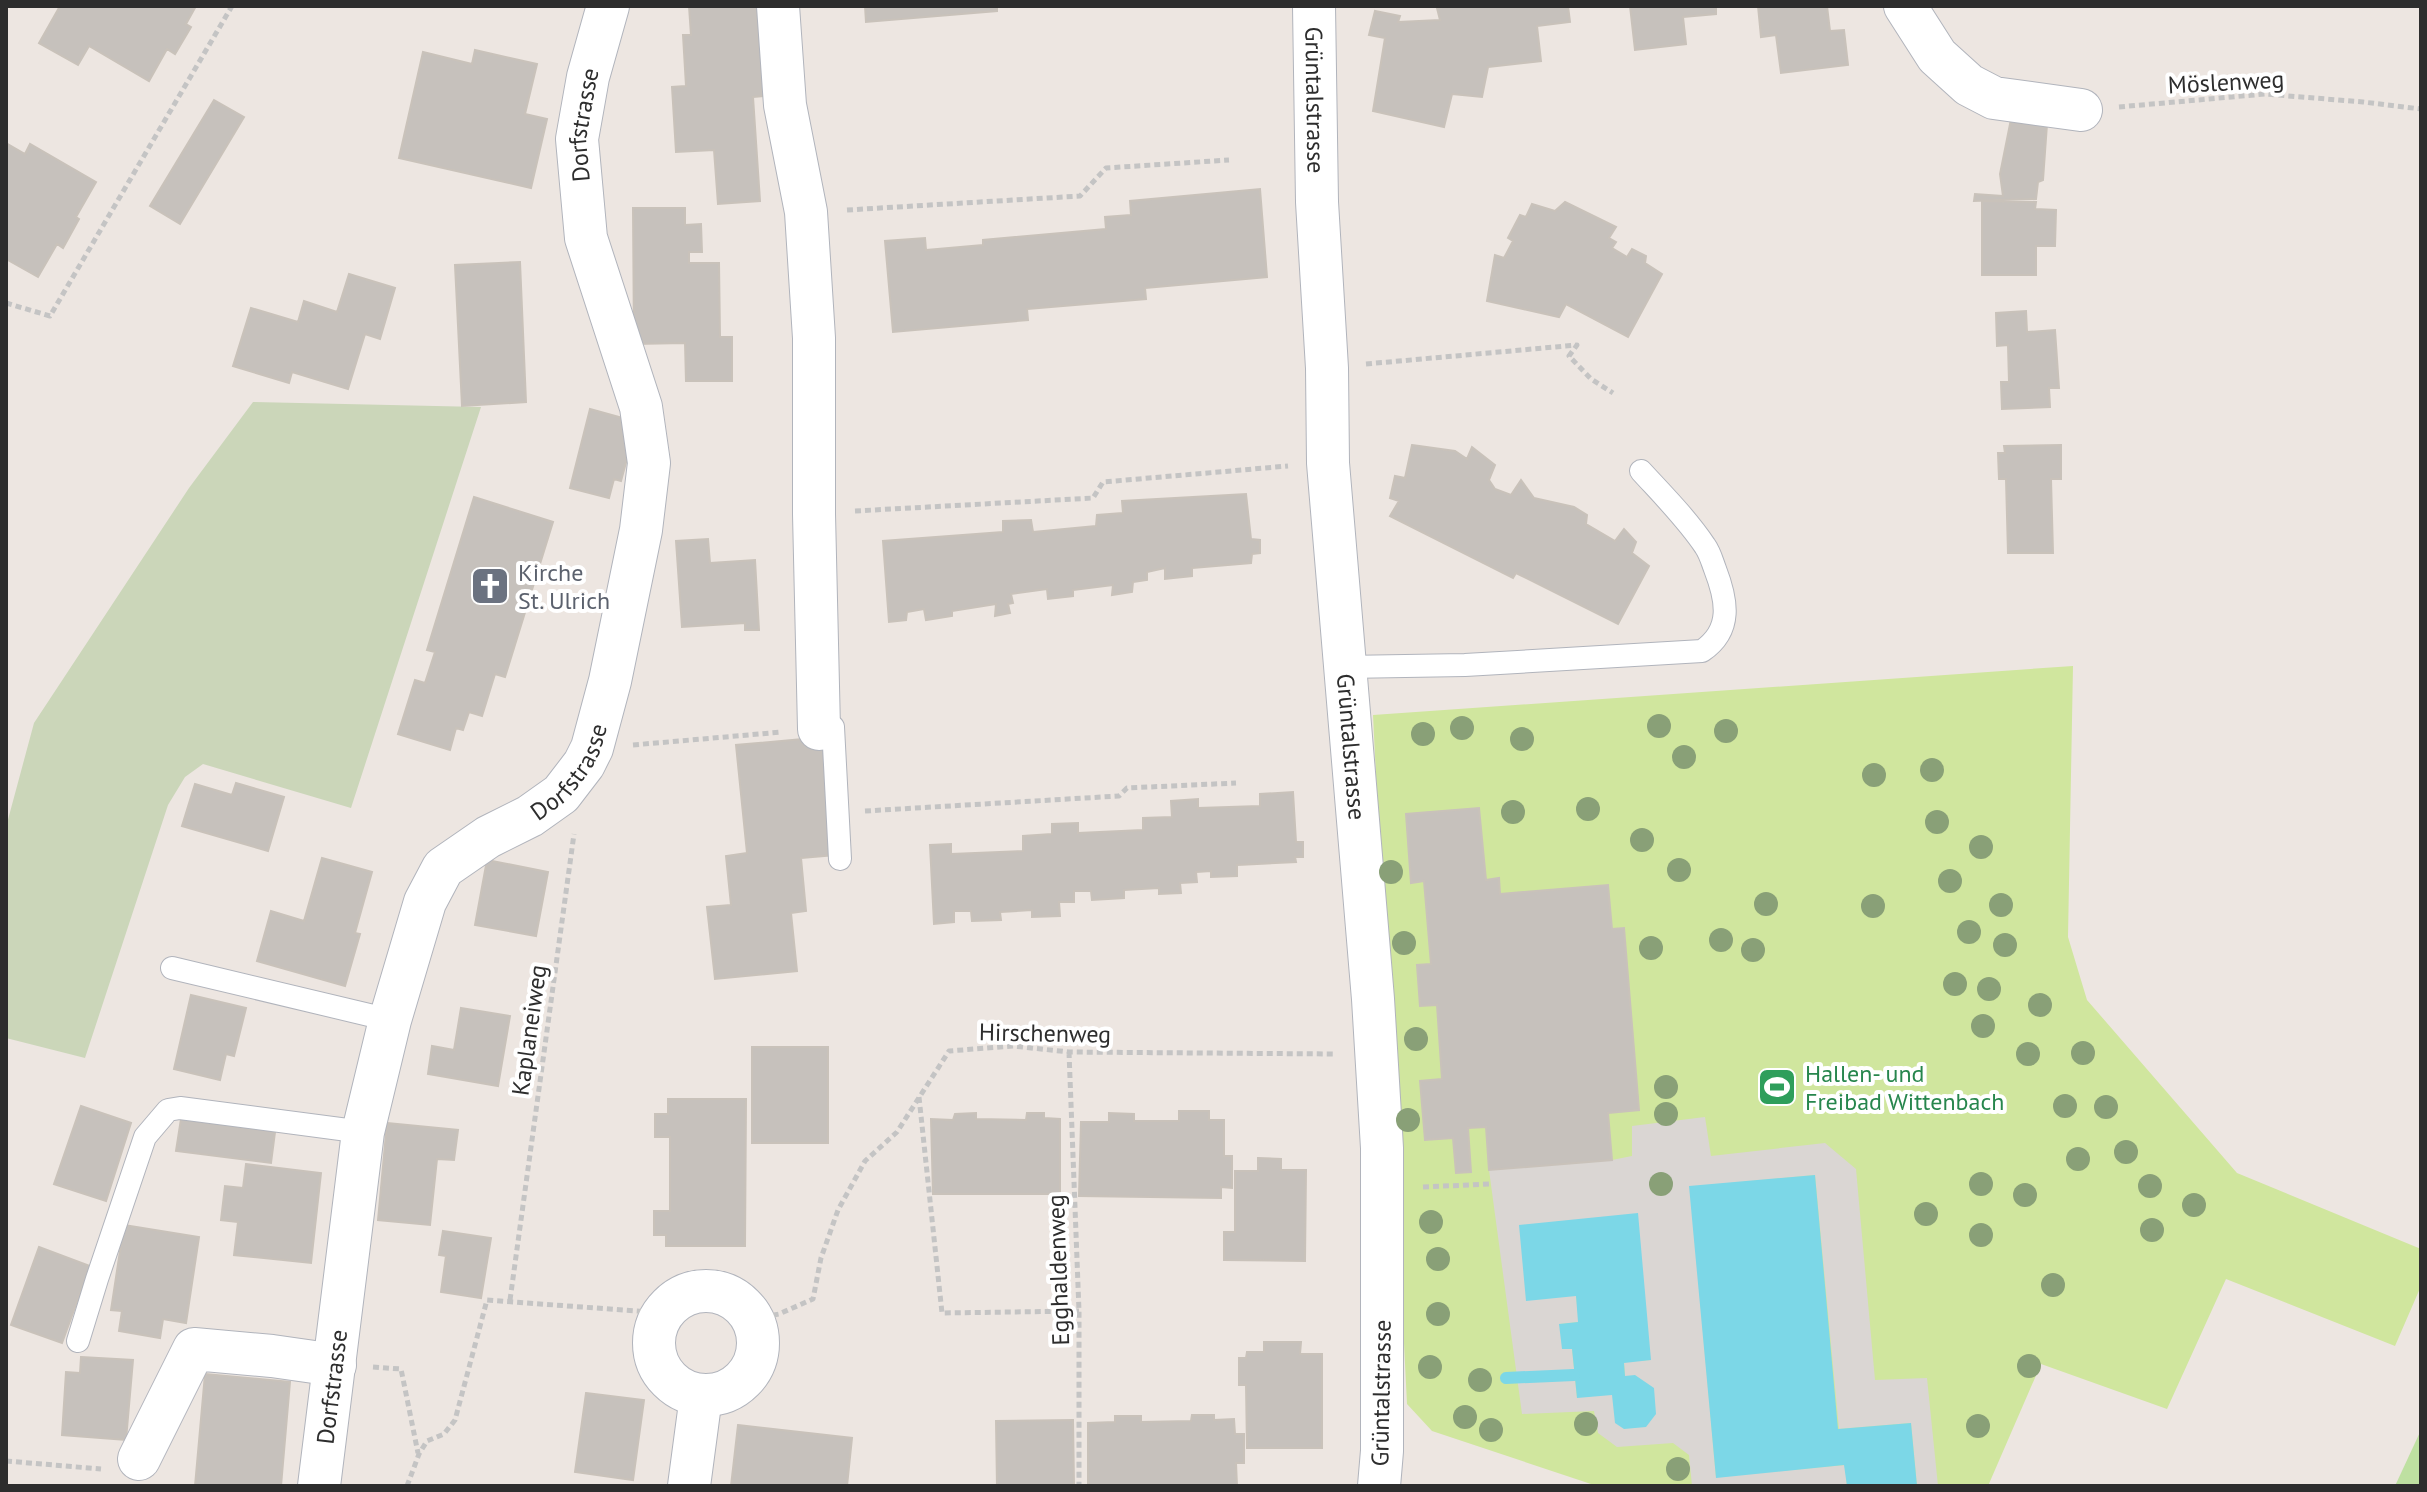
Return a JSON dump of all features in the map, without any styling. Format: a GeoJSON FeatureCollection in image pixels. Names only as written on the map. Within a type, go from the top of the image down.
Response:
{"type":"FeatureCollection","features":[{"type":"Feature","properties":{"kind":"street","name":"Dorfstrasse"},"geometry":{"type":"LineString","coordinates":[[319,1486],[363,1132],[390,1020],[425,902],[443,868],[561,794],[584,764],[592,748],[610,681],[641,530],[649,463],[641,407],[586,238],[577,139],[588,77],[608,6]]}},
{"type":"Feature","properties":{"kind":"street"},"geometry":{"type":"LineString","coordinates":[[778,6],[785,105],[806,212],[814,338],[819,729]]}},
{"type":"Feature","properties":{"kind":"street","name":"Grüntalstrasse"},"geometry":{"type":"LineString","coordinates":[[1314,6],[1317,202],[1327,368],[1328,463],[1382,1148],[1382,1451],[1379,1486]]}},
{"type":"Feature","properties":{"kind":"street"},"geometry":{"type":"LineString","coordinates":[[1905,6],[1937,56],[1969,85],[1994,98],[2081,110]]}},
{"type":"Feature","properties":{"kind":"street"},"geometry":{"type":"LineString","coordinates":[[702,1291],[729,1295],[744,1306],[758,1333],[758,1350],[752,1368],[740,1383],[717,1395],[701,1396],[683,1390],[666,1378],[654,1349],[656,1328],[663,1313],[680,1297],[702,1291]]}},
{"type":"Feature","properties":{"kind":"street"},"geometry":{"type":"LineString","coordinates":[[139,1459],[194,1349],[335,1365]]}},
{"type":"Feature","properties":{"kind":"street"},"geometry":{"type":"LineString","coordinates":[[689,1486],[701,1396]]}},
{"type":"Feature","properties":{"kind":"lane"},"geometry":{"type":"LineString","coordinates":[[1345,667],[1496,664],[1702,651],[1712,645],[1727,613],[1721,584],[1707,549],[1641,471]]}},
{"type":"Feature","properties":{"kind":"lane"},"geometry":{"type":"LineString","coordinates":[[819,729],[833,727],[840,859]]}},
{"type":"Feature","properties":{"kind":"lane"},"geometry":{"type":"LineString","coordinates":[[172,968],[390,1020]]}},
{"type":"Feature","properties":{"kind":"lane"},"geometry":{"type":"LineString","coordinates":[[78,1341],[145,1137],[168,1110],[180,1108],[363,1132]]}},
{"type":"Feature","properties":{"kind":"path"},"geometry":{"type":"LineString","coordinates":[[6,303],[50,316],[232,6]]}},
{"type":"Feature","properties":{"kind":"path","name":"Möslenweg"},"geometry":{"type":"LineString","coordinates":[[2081,110],[2265,94],[2421,109]]}},
{"type":"Feature","properties":{"kind":"path"},"geometry":{"type":"LineString","coordinates":[[806,212],[1080,196],[1106,168],[1229,160]]}},
{"type":"Feature","properties":{"kind":"path"},"geometry":{"type":"LineString","coordinates":[[1327,368],[1577,345],[1569,356],[1591,379],[1613,393]]}},
{"type":"Feature","properties":{"kind":"path"},"geometry":{"type":"LineString","coordinates":[[814,514],[1093,498],[1103,482],[1328,463]]}},
{"type":"Feature","properties":{"kind":"path"},"geometry":{"type":"LineString","coordinates":[[592,748],[819,729]]}},
{"type":"Feature","properties":{"kind":"path"},"geometry":{"type":"LineString","coordinates":[[839,812],[1119,796],[1127,788],[1236,783]]}},
{"type":"Feature","properties":{"kind":"path","name":"Kaplaneiweg"},"geometry":{"type":"LineString","coordinates":[[510,1300],[575,827]]}},
{"type":"Feature","properties":{"kind":"path","name":"Hirschenweg"},"geometry":{"type":"LineString","coordinates":[[753,1319],[779,1314],[813,1299],[821,1258],[838,1210],[865,1161],[897,1132],[949,1051],[1013,1046],[1069,1052],[1348,1054]]}},
{"type":"Feature","properties":{"kind":"path","name":"Egghaldenweg"},"geometry":{"type":"LineString","coordinates":[[1069,1052],[1079,1311],[1079,1486]]}},
{"type":"Feature","properties":{"kind":"path"},"geometry":{"type":"LineString","coordinates":[[919,1097],[942,1313],[1079,1311]]}},
{"type":"Feature","properties":{"kind":"path"},"geometry":{"type":"LineString","coordinates":[[1411,1188],[1491,1184]]}},
{"type":"Feature","properties":{"kind":"path"},"geometry":{"type":"LineString","coordinates":[[407,1486],[427,1441],[444,1434],[455,1420],[487,1300],[663,1313]]}},
{"type":"Feature","properties":{"kind":"path"},"geometry":{"type":"LineString","coordinates":[[335,1365],[401,1369],[419,1454]]}},
{"type":"Feature","properties":{"kind":"path"},"geometry":{"type":"LineString","coordinates":[[6,1461],[112,1470],[139,1459]]}},
{"type":"Feature","properties":{"kind":"green space"},"geometry":{"type":"Polygon","coordinates":[[[253,402],[481,407],[351,808],[203,764],[185,777],[168,805],[85,1058],[6,1038],[6,827],[34,723],[189,488],[253,402]]]}},
{"type":"Feature","properties":{"kind":"green space","name":"Hallen- und Freibad Wittenbach"},"geometry":{"type":"Polygon","coordinates":[[[2073,666],[2068,937],[2087,1000],[2237,1173],[2421,1249],[2421,1286],[2395,1346],[2226,1279],[2167,1409],[2041,1364],[1988,1486],[1597,1486],[1432,1431],[1407,1404],[1373,715],[2073,666]]]}},
{"type":"Feature","properties":{"kind":"green space"},"geometry":{"type":"Polygon","coordinates":[[[2421,1430],[2421,1486],[2395,1486],[2421,1430]]]}},
{"type":"Feature","properties":{"kind":"shaded area"},"geometry":{"type":"Polygon","coordinates":[[[1705,1117],[1711,1156],[1825,1143],[1856,1169],[1875,1380],[1927,1378],[1938,1486],[1917,1486],[1911,1423],[1839,1429],[1815,1175],[1690,1187],[1716,1477],[1845,1465],[1847,1486],[1692,1486],[1689,1455],[1673,1443],[1617,1447],[1598,1433],[1594,1411],[1522,1414],[1489,1170],[1632,1156],[1632,1126],[1705,1117]],[[1576,1296],[1579,1322],[1560,1324],[1572,1348],[1577,1398],[1625,1376],[1624,1362],[1650,1360],[1576,1296]]]}},
{"type":"Feature","properties":{"kind":"water"},"geometry":{"type":"Polygon","coordinates":[[[1815,1175],[1838,1429],[1911,1423],[1917,1486],[1847,1486],[1844,1465],[1716,1478],[1689,1186],[1815,1175]]]}},
{"type":"Feature","properties":{"kind":"water"},"geometry":{"type":"Polygon","coordinates":[[[1638,1213],[1651,1360],[1624,1363],[1625,1376],[1635,1375],[1654,1388],[1656,1414],[1646,1427],[1624,1429],[1615,1423],[1612,1395],[1577,1398],[1572,1349],[1562,1349],[1559,1324],[1578,1322],[1576,1296],[1526,1301],[1519,1225],[1638,1213]]]}},
{"type":"Feature","properties":{"kind":"building"},"geometry":{"type":"Polygon","coordinates":[[[60,6],[196,6],[186,24],[191,27],[175,54],[167,49],[149,81],[89,46],[78,65],[39,43],[60,6]]]}},
{"type":"Feature","properties":{"kind":"building"},"geometry":{"type":"Polygon","coordinates":[[[689,6],[773,6],[764,96],[753,97],[760,201],[718,204],[714,150],[676,152],[672,87],[686,86],[683,35],[691,35],[689,6]]]}},
{"type":"Feature","properties":{"kind":"building"},"geometry":{"type":"Polygon","coordinates":[[[865,6],[997,6],[997,11],[866,22],[865,6]]]}},
{"type":"Feature","properties":{"kind":"building"},"geometry":{"type":"Polygon","coordinates":[[[1568,6],[1570,22],[1537,26],[1541,61],[1488,67],[1482,97],[1452,94],[1444,127],[1373,111],[1385,38],[1369,35],[1375,11],[1400,16],[1398,22],[1440,20],[1437,8],[1568,6]]]}},
{"type":"Feature","properties":{"kind":"building"},"geometry":{"type":"Polygon","coordinates":[[[1630,6],[1716,6],[1716,14],[1683,17],[1686,44],[1635,50],[1630,6]]]}},
{"type":"Feature","properties":{"kind":"building"},"geometry":{"type":"Polygon","coordinates":[[[1758,6],[1827,6],[1830,31],[1844,30],[1848,65],[1781,73],[1776,35],[1761,37],[1758,6]]]}},
{"type":"Feature","properties":{"kind":"building"},"geometry":{"type":"Polygon","coordinates":[[[475,50],[537,64],[525,114],[547,119],[531,188],[399,158],[423,52],[472,64],[475,50]]]}},
{"type":"Feature","properties":{"kind":"building"},"geometry":{"type":"Polygon","coordinates":[[[214,100],[244,117],[180,224],[150,206],[214,100]]]}},
{"type":"Feature","properties":{"kind":"building"},"geometry":{"type":"Polygon","coordinates":[[[2011,119],[2047,124],[2043,180],[2038,182],[2036,199],[1974,201],[1975,194],[2003,196],[2000,174],[2011,119]]]}},
{"type":"Feature","properties":{"kind":"building"},"geometry":{"type":"Polygon","coordinates":[[[6,143],[25,154],[30,144],[96,182],[63,248],[57,244],[38,277],[6,259],[6,143]]]}},
{"type":"Feature","properties":{"kind":"building"},"geometry":{"type":"Polygon","coordinates":[[[1260,189],[1267,277],[1145,288],[1146,299],[1027,309],[1028,320],[893,332],[885,241],[925,238],[926,250],[983,245],[983,240],[1106,229],[1105,217],[1131,215],[1130,201],[1260,189]]]}},
{"type":"Feature","properties":{"kind":"building"},"geometry":{"type":"Polygon","coordinates":[[[1982,201],[2036,202],[2035,209],[2056,210],[2055,246],[2036,246],[2036,275],[1982,275],[1982,201]]]}},
{"type":"Feature","properties":{"kind":"building"},"geometry":{"type":"Polygon","coordinates":[[[1565,202],[1616,227],[1609,238],[1616,242],[1612,248],[1627,257],[1632,249],[1646,256],[1645,263],[1662,274],[1628,337],[1566,304],[1559,317],[1487,301],[1495,255],[1504,258],[1513,241],[1508,238],[1520,215],[1526,217],[1532,204],[1555,211],[1565,202]]]}},
{"type":"Feature","properties":{"kind":"building"},"geometry":{"type":"Polygon","coordinates":[[[633,208],[685,208],[685,225],[701,224],[702,252],[689,252],[689,263],[719,263],[720,337],[732,337],[732,381],[686,381],[685,343],[634,344],[633,208]]]}},
{"type":"Feature","properties":{"kind":"building"},"geometry":{"type":"Polygon","coordinates":[[[520,262],[526,402],[462,406],[455,265],[520,262]]]}},
{"type":"Feature","properties":{"kind":"building"},"geometry":{"type":"Polygon","coordinates":[[[349,274],[395,288],[380,339],[365,334],[348,389],[292,372],[289,383],[233,366],[251,308],[298,322],[304,301],[337,312],[349,274]]]}},
{"type":"Feature","properties":{"kind":"building"},"geometry":{"type":"Polygon","coordinates":[[[2026,311],[2027,332],[2055,330],[2059,388],[2049,388],[2050,407],[2002,409],[2001,382],[2009,382],[2008,345],[1997,346],[1996,313],[2026,311]]]}},
{"type":"Feature","properties":{"kind":"building"},"geometry":{"type":"Polygon","coordinates":[[[590,409],[637,422],[621,481],[614,479],[609,498],[570,488],[590,409]]]}},
{"type":"Feature","properties":{"kind":"building"},"geometry":{"type":"Polygon","coordinates":[[[1412,445],[1455,451],[1467,459],[1472,447],[1495,465],[1489,480],[1495,489],[1511,495],[1521,480],[1534,498],[1574,507],[1587,515],[1586,524],[1615,541],[1624,529],[1636,542],[1632,553],[1649,566],[1618,624],[1516,573],[1513,578],[1390,516],[1399,501],[1390,498],[1395,476],[1405,478],[1412,445]]]}},
{"type":"Feature","properties":{"kind":"building"},"geometry":{"type":"Polygon","coordinates":[[[2061,445],[2061,479],[2051,479],[2053,553],[2008,553],[2006,479],[1999,479],[1998,453],[2005,453],[2004,446],[2061,445]]]}},
{"type":"Feature","properties":{"kind":"building"},"geometry":{"type":"Polygon","coordinates":[[[1246,494],[1251,539],[1260,540],[1260,553],[1252,554],[1251,563],[1192,568],[1192,576],[1165,579],[1165,568],[1147,572],[1147,580],[1133,582],[1132,592],[1112,595],[1113,585],[1073,590],[1073,596],[1048,599],[1047,589],[1011,594],[1013,603],[1008,604],[1010,613],[995,616],[996,604],[952,611],[952,616],[926,620],[924,609],[907,612],[906,620],[889,622],[883,541],[1003,532],[1003,521],[1031,520],[1033,532],[1096,526],[1097,515],[1123,513],[1122,501],[1246,494]]]}},
{"type":"Feature","properties":{"kind":"building","name":"Kirche St. Ulrich"},"geometry":{"type":"Polygon","coordinates":[[[474,497],[553,522],[505,677],[495,674],[482,716],[469,712],[463,730],[456,728],[450,750],[398,734],[415,680],[425,683],[435,652],[427,650],[474,497]]]}},
{"type":"Feature","properties":{"kind":"building"},"geometry":{"type":"Polygon","coordinates":[[[708,539],[710,563],[755,560],[759,630],[745,630],[745,623],[682,627],[676,541],[708,539]]]}},
{"type":"Feature","properties":{"kind":"building"},"geometry":{"type":"Polygon","coordinates":[[[824,737],[835,855],[801,858],[806,911],[791,913],[797,971],[715,979],[707,907],[731,905],[726,856],[747,853],[736,745],[824,737]]]}},
{"type":"Feature","properties":{"kind":"building"},"geometry":{"type":"Polygon","coordinates":[[[236,783],[284,797],[268,851],[182,826],[195,784],[232,795],[236,783]]]}},
{"type":"Feature","properties":{"kind":"building"},"geometry":{"type":"Polygon","coordinates":[[[1293,792],[1296,842],[1303,842],[1303,857],[1295,857],[1296,862],[1237,865],[1237,876],[1211,877],[1211,871],[1196,872],[1197,882],[1180,883],[1181,893],[1159,894],[1159,888],[1124,890],[1124,898],[1092,900],[1091,891],[1074,891],[1074,902],[1059,902],[1060,916],[1032,917],[1032,910],[1000,912],[1001,920],[972,921],[971,911],[954,911],[954,922],[934,924],[930,845],[951,844],[951,854],[1023,851],[1023,836],[1052,834],[1052,824],[1078,823],[1078,833],[1143,830],[1143,818],[1172,817],[1171,801],[1198,799],[1198,808],[1260,806],[1260,794],[1293,792]]]}},
{"type":"Feature","properties":{"kind":"building"},"geometry":{"type":"Polygon","coordinates":[[[1479,808],[1486,880],[1499,878],[1500,894],[1608,885],[1612,929],[1624,928],[1639,1110],[1608,1113],[1612,1160],[1489,1170],[1486,1127],[1468,1128],[1471,1172],[1456,1173],[1453,1138],[1425,1140],[1420,1081],[1442,1079],[1437,1005],[1420,1006],[1417,965],[1431,964],[1424,881],[1411,883],[1406,814],[1479,808]]]}},
{"type":"Feature","properties":{"kind":"building"},"geometry":{"type":"Polygon","coordinates":[[[322,858],[372,872],[355,933],[360,934],[345,986],[257,961],[271,911],[304,921],[322,858]]]}},
{"type":"Feature","properties":{"kind":"building"},"geometry":{"type":"Polygon","coordinates":[[[487,860],[548,872],[536,936],[475,925],[487,860]]]}},
{"type":"Feature","properties":{"kind":"building"},"geometry":{"type":"Polygon","coordinates":[[[191,995],[246,1008],[234,1056],[226,1054],[220,1080],[174,1069],[191,995]]]}},
{"type":"Feature","properties":{"kind":"building"},"geometry":{"type":"Polygon","coordinates":[[[461,1008],[510,1016],[498,1086],[428,1074],[432,1046],[454,1050],[461,1008]]]}},
{"type":"Feature","properties":{"kind":"building"},"geometry":{"type":"Polygon","coordinates":[[[752,1047],[828,1047],[828,1143],[752,1143],[752,1047]]]}},
{"type":"Feature","properties":{"kind":"building"},"geometry":{"type":"Polygon","coordinates":[[[668,1099],[746,1099],[745,1246],[666,1246],[666,1235],[654,1235],[654,1211],[670,1211],[670,1137],[655,1137],[655,1114],[668,1114],[668,1099]]]}},
{"type":"Feature","properties":{"kind":"building"},"geometry":{"type":"Polygon","coordinates":[[[81,1106],[131,1123],[106,1201],[54,1184],[81,1106]]]}},
{"type":"Feature","properties":{"kind":"building"},"geometry":{"type":"Polygon","coordinates":[[[1179,1111],[1209,1111],[1209,1120],[1224,1120],[1224,1156],[1232,1156],[1232,1188],[1221,1187],[1221,1198],[1079,1196],[1081,1122],[1109,1122],[1109,1113],[1134,1114],[1134,1121],[1179,1121],[1179,1111]]]}},
{"type":"Feature","properties":{"kind":"building"},"geometry":{"type":"Polygon","coordinates":[[[976,1113],[976,1119],[1026,1120],[1027,1113],[1044,1113],[1044,1118],[1060,1119],[1060,1194],[933,1194],[931,1119],[953,1120],[955,1114],[976,1113]]]}},
{"type":"Feature","properties":{"kind":"building"},"geometry":{"type":"Polygon","coordinates":[[[181,1119],[275,1132],[271,1163],[176,1151],[181,1119]]]}},
{"type":"Feature","properties":{"kind":"building"},"geometry":{"type":"Polygon","coordinates":[[[387,1123],[458,1130],[454,1160],[437,1159],[430,1225],[378,1220],[387,1123]]]}},
{"type":"Feature","properties":{"kind":"building"},"geometry":{"type":"Polygon","coordinates":[[[1258,1158],[1281,1159],[1281,1170],[1306,1170],[1305,1261],[1224,1260],[1224,1232],[1235,1232],[1235,1171],[1258,1171],[1258,1158]]]}},
{"type":"Feature","properties":{"kind":"building"},"geometry":{"type":"Polygon","coordinates":[[[246,1164],[321,1173],[311,1263],[234,1255],[238,1222],[221,1220],[225,1186],[243,1188],[246,1164]]]}},
{"type":"Feature","properties":{"kind":"building"},"geometry":{"type":"Polygon","coordinates":[[[124,1225],[199,1237],[186,1323],[163,1319],[160,1338],[119,1331],[122,1311],[111,1310],[124,1225]]]}},
{"type":"Feature","properties":{"kind":"building"},"geometry":{"type":"Polygon","coordinates":[[[443,1231],[491,1238],[481,1298],[441,1292],[446,1256],[439,1255],[443,1231]]]}},
{"type":"Feature","properties":{"kind":"building"},"geometry":{"type":"Polygon","coordinates":[[[39,1247],[90,1266],[62,1343],[11,1325],[39,1247]]]}},
{"type":"Feature","properties":{"kind":"building"},"geometry":{"type":"Polygon","coordinates":[[[1264,1342],[1301,1342],[1300,1354],[1322,1354],[1322,1448],[1247,1448],[1246,1385],[1239,1385],[1239,1358],[1246,1358],[1247,1352],[1264,1352],[1264,1342]]]}},
{"type":"Feature","properties":{"kind":"building"},"geometry":{"type":"Polygon","coordinates":[[[81,1357],[133,1360],[126,1440],[62,1435],[66,1372],[80,1373],[81,1357]]]}},
{"type":"Feature","properties":{"kind":"building"},"geometry":{"type":"Polygon","coordinates":[[[205,1374],[290,1382],[281,1486],[195,1486],[205,1374]]]}},
{"type":"Feature","properties":{"kind":"building"},"geometry":{"type":"Polygon","coordinates":[[[586,1393],[644,1400],[633,1480],[575,1472],[586,1393]]]}},
{"type":"Feature","properties":{"kind":"building"},"geometry":{"type":"Polygon","coordinates":[[[1192,1415],[1214,1415],[1214,1420],[1234,1419],[1235,1434],[1244,1434],[1244,1463],[1236,1463],[1237,1486],[1088,1486],[1088,1423],[1115,1422],[1115,1416],[1141,1416],[1141,1422],[1191,1421],[1192,1415]]]}},
{"type":"Feature","properties":{"kind":"building"},"geometry":{"type":"Polygon","coordinates":[[[1073,1420],[1074,1486],[997,1486],[996,1421],[1073,1420]]]}},
{"type":"Feature","properties":{"kind":"building"},"geometry":{"type":"Polygon","coordinates":[[[738,1425],[852,1438],[847,1486],[731,1486],[738,1425]]]}},
{"type":"Feature","properties":{"kind":"waterway"},"geometry":{"type":"LineString","coordinates":[[1506,1378],[1574,1375]]}},
{"type":"Feature","properties":{"kind":"place","name":"Kirche St. Ulrich"},"geometry":{"type":"Point","coordinates":[490,586]}},
{"type":"Feature","properties":{"kind":"place","name":"Hallen- und Freibad Wittenbach"},"geometry":{"type":"Point","coordinates":[1777,1087]}}]}
